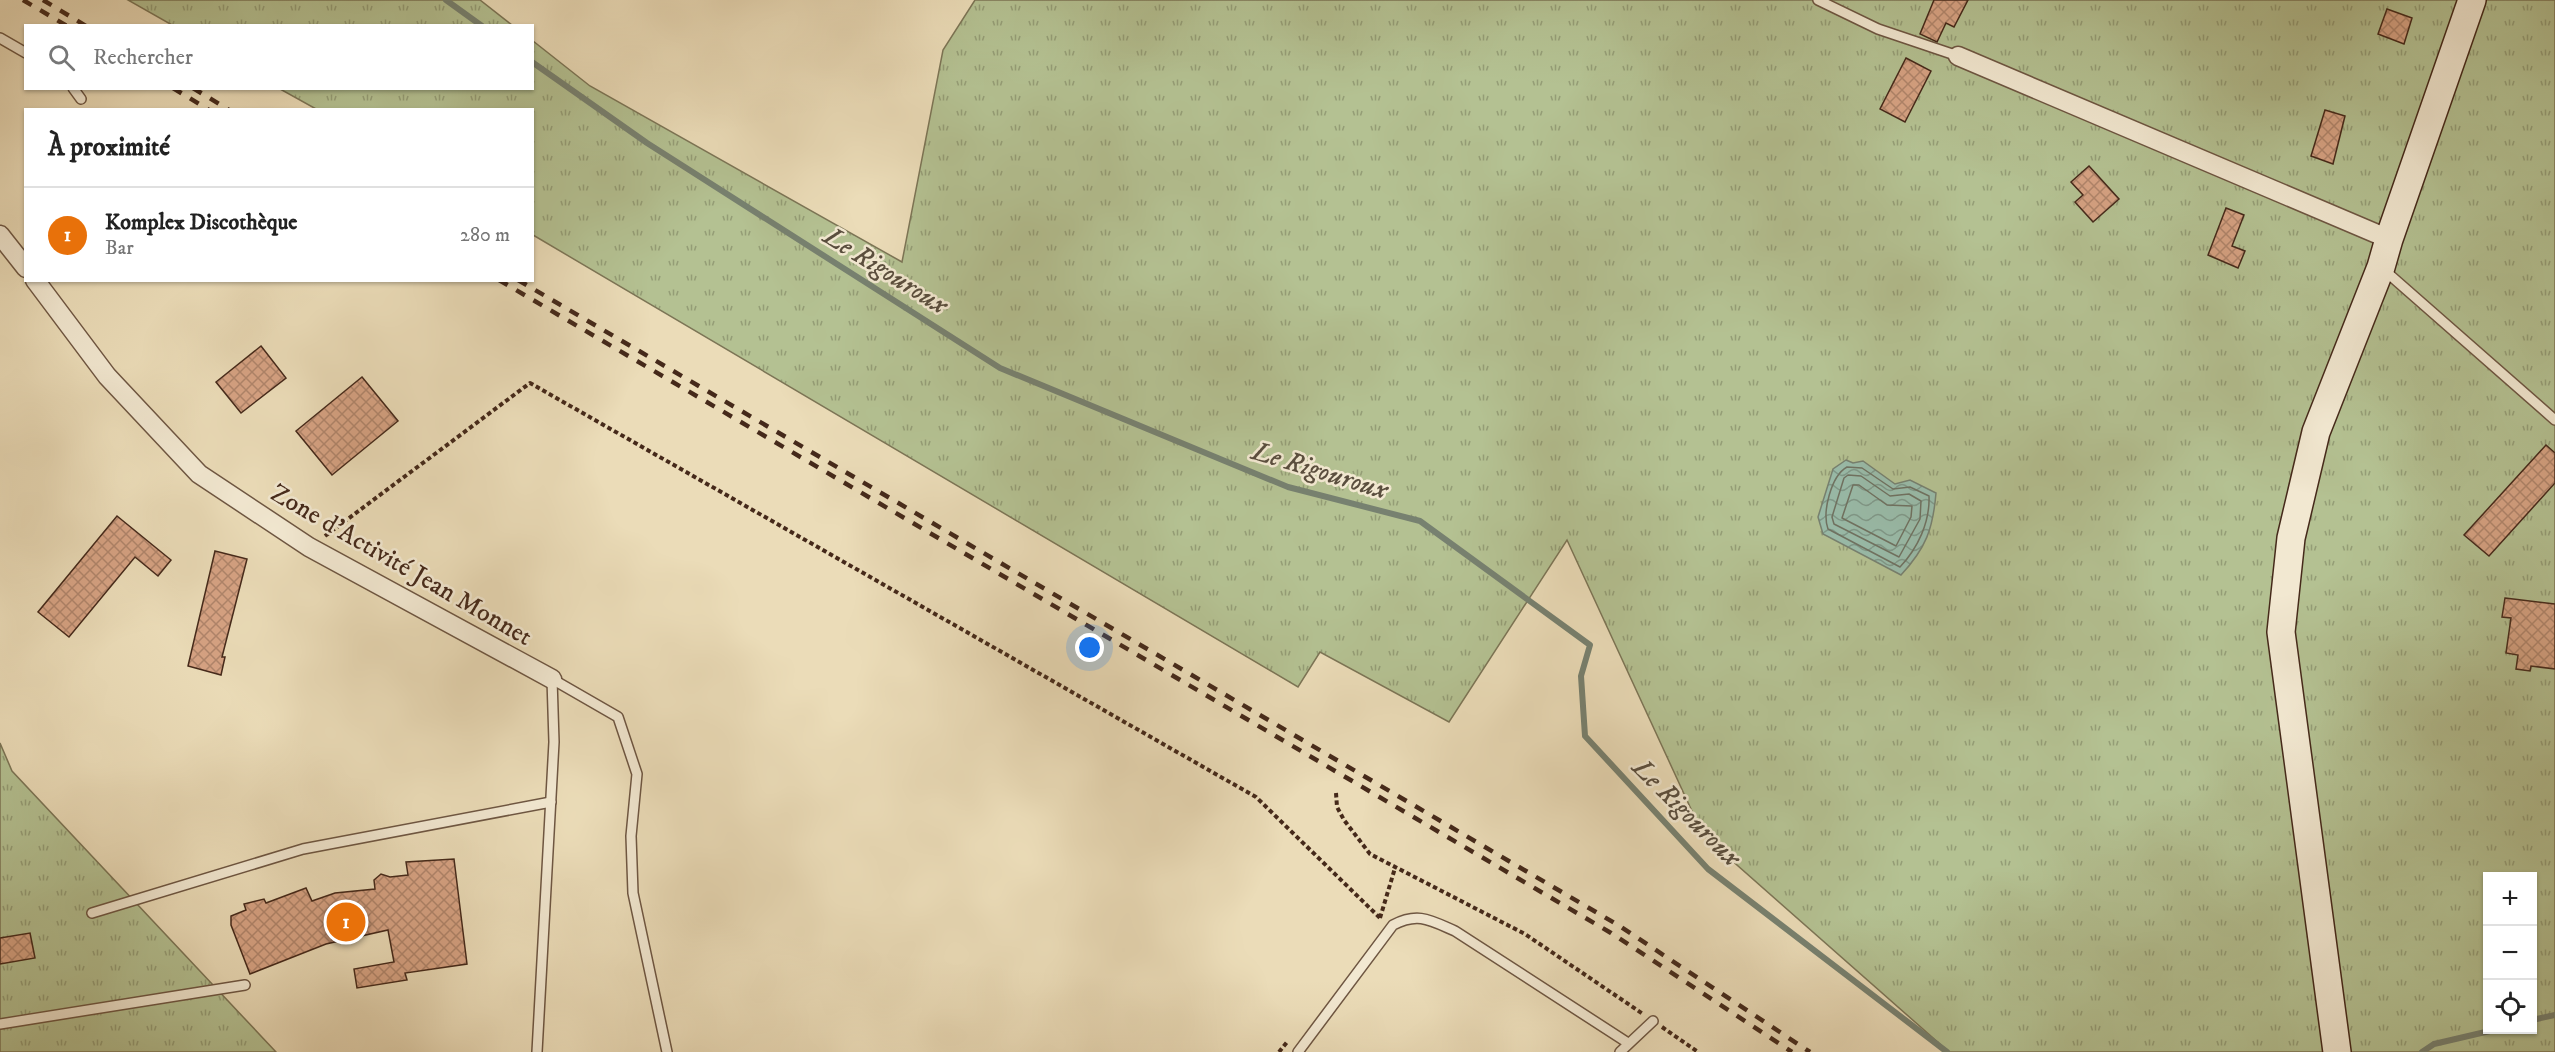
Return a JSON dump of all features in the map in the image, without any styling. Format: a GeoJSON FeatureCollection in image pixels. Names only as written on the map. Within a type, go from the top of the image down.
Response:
{"type":"FeatureCollection","features":[{"type":"Feature","properties":{"kind":"street"},"geometry":{"type":"LineString","coordinates":[[2337,1052],[2281,632],[2291,538],[2316,432],[2381,267],[2472,0]]}},
{"type":"Feature","properties":{"kind":"street"},"geometry":{"type":"LineString","coordinates":[[1958,56],[2389,239]]}},
{"type":"Feature","properties":{"kind":"street"},"geometry":{"type":"LineString","coordinates":[[0,234],[24,265]]}},
{"type":"Feature","properties":{"kind":"street","name":"Zone d'Activité Jean Monnet"},"geometry":{"type":"LineString","coordinates":[[36,282],[107,376],[199,474],[309,547],[552,679]]}},
{"type":"Feature","properties":{"kind":"lane"},"geometry":{"type":"LineString","coordinates":[[1818,0],[1878,29],[1958,56]]}},
{"type":"Feature","properties":{"kind":"lane"},"geometry":{"type":"LineString","coordinates":[[0,38],[24,51]]}},
{"type":"Feature","properties":{"kind":"lane"},"geometry":{"type":"LineString","coordinates":[[74,90],[81,99]]}},
{"type":"Feature","properties":{"kind":"lane"},"geometry":{"type":"LineString","coordinates":[[2381,267],[2555,420]]}},
{"type":"Feature","properties":{"kind":"lane"},"geometry":{"type":"LineString","coordinates":[[537,1052],[554,742],[552,679]]}},
{"type":"Feature","properties":{"kind":"lane"},"geometry":{"type":"LineString","coordinates":[[552,679],[618,717],[636,774],[631,836],[633,893],[667,1052]]}},
{"type":"Feature","properties":{"kind":"lane"},"geometry":{"type":"LineString","coordinates":[[92,913],[303,849],[551,801]]}},
{"type":"Feature","properties":{"kind":"lane"},"geometry":{"type":"LineString","coordinates":[[1298,1052],[1393,925],[1408,917],[1428,919],[1455,931],[1628,1043]]}},
{"type":"Feature","properties":{"kind":"lane"},"geometry":{"type":"LineString","coordinates":[[0,1023],[245,985]]}},
{"type":"Feature","properties":{"kind":"lane"},"geometry":{"type":"LineString","coordinates":[[1620,1052],[1653,1021]]}},
{"type":"Feature","properties":{"kind":"path"},"geometry":{"type":"LineString","coordinates":[[309,547],[530,382],[1256,797],[1380,918]]}},
{"type":"Feature","properties":{"kind":"path"},"geometry":{"type":"LineString","coordinates":[[1336,793],[1337,807],[1354,836],[1370,854],[1525,934],[1698,1052]]}},
{"type":"Feature","properties":{"kind":"path"},"geometry":{"type":"LineString","coordinates":[[1373,927],[1380,918],[1395,868]]}},
{"type":"Feature","properties":{"kind":"path"},"geometry":{"type":"LineString","coordinates":[[1279,1052],[1292,1034]]}},
{"type":"Feature","properties":{"kind":"green space"},"geometry":{"type":"Polygon","coordinates":[[[128,0],[480,0],[511,24],[170,24],[128,0]]]}},
{"type":"Feature","properties":{"kind":"green space"},"geometry":{"type":"Polygon","coordinates":[[[975,0],[2555,0],[2555,1052],[1949,1052],[1703,835],[1567,540],[1449,722],[1320,652],[1298,687],[534,236],[534,108],[314,108],[282,90],[534,90],[534,42],[590,86],[902,262],[943,50],[975,0]]]}},
{"type":"Feature","properties":{"kind":"green space"},"geometry":{"type":"Polygon","coordinates":[[[0,743],[12,771],[276,1052],[0,1052],[0,743]]]}},
{"type":"Feature","properties":{"kind":"water"},"geometry":{"type":"Polygon","coordinates":[[[1846,460],[1853,463],[1863,461],[1895,484],[1910,480],[1936,493],[1933,517],[1927,537],[1917,556],[1901,575],[1823,534],[1818,517],[1833,469],[1846,460]]]}},
{"type":"Feature","properties":{"kind":"building"},"geometry":{"type":"Polygon","coordinates":[[[1934,0],[1968,0],[1954,27],[1946,23],[1937,42],[1920,34],[1934,0]]]}},
{"type":"Feature","properties":{"kind":"building"},"geometry":{"type":"Polygon","coordinates":[[[2387,9],[2412,18],[2404,44],[2378,34],[2387,9]]]}},
{"type":"Feature","properties":{"kind":"building"},"geometry":{"type":"Polygon","coordinates":[[[1906,58],[1931,71],[1905,122],[1880,109],[1906,58]]]}},
{"type":"Feature","properties":{"kind":"building"},"geometry":{"type":"Polygon","coordinates":[[[2325,110],[2345,116],[2333,164],[2311,156],[2325,110]]]}},
{"type":"Feature","properties":{"kind":"building"},"geometry":{"type":"Polygon","coordinates":[[[2089,166],[2119,199],[2093,222],[2075,202],[2083,195],[2071,182],[2089,166]]]}},
{"type":"Feature","properties":{"kind":"building"},"geometry":{"type":"Polygon","coordinates":[[[2226,208],[2244,215],[2232,246],[2245,251],[2238,268],[2208,255],[2226,208]]]}},
{"type":"Feature","properties":{"kind":"building"},"geometry":{"type":"Polygon","coordinates":[[[261,346],[286,378],[241,413],[216,382],[261,346]]]}},
{"type":"Feature","properties":{"kind":"building"},"geometry":{"type":"Polygon","coordinates":[[[362,377],[398,421],[332,475],[296,431],[362,377]]]}},
{"type":"Feature","properties":{"kind":"building"},"geometry":{"type":"Polygon","coordinates":[[[2546,445],[2555,453],[2555,483],[2489,556],[2464,535],[2546,445]]]}},
{"type":"Feature","properties":{"kind":"building"},"geometry":{"type":"Polygon","coordinates":[[[117,516],[171,560],[158,576],[135,557],[69,637],[38,612],[117,516]]]}},
{"type":"Feature","properties":{"kind":"building"},"geometry":{"type":"Polygon","coordinates":[[[215,551],[247,559],[222,657],[225,657],[221,675],[188,666],[215,551]]]}},
{"type":"Feature","properties":{"kind":"building"},"geometry":{"type":"Polygon","coordinates":[[[2505,598],[2555,604],[2555,669],[2531,666],[2530,671],[2516,669],[2518,655],[2506,653],[2511,618],[2502,617],[2505,598]]]}},
{"type":"Feature","properties":{"kind":"building"},"geometry":{"type":"Polygon","coordinates":[[[454,859],[467,964],[405,973],[407,980],[357,988],[354,969],[394,962],[388,930],[326,944],[250,974],[231,925],[231,916],[246,910],[244,904],[264,899],[266,903],[306,888],[312,901],[335,893],[375,889],[374,880],[381,874],[390,877],[408,875],[406,862],[454,859]]]}},
{"type":"Feature","properties":{"kind":"building"},"geometry":{"type":"Polygon","coordinates":[[[30,933],[35,958],[0,964],[0,938],[30,933]]]}},
{"type":"Feature","properties":{"kind":"waterway","name":"Le Rigouroux"},"geometry":{"type":"LineString","coordinates":[[446,0],[479,24]]}},
{"type":"Feature","properties":{"kind":"waterway","name":"Le Rigouroux"},"geometry":{"type":"LineString","coordinates":[[534,63],[647,143],[1000,368],[1288,487],[1420,521],[1590,645],[1581,676],[1585,736],[1708,869],[1947,1052]]}},
{"type":"Feature","properties":{"kind":"waterway","name":"Le Rigouroux"},"geometry":{"type":"LineString","coordinates":[[2537,1019],[2555,1015]]}},
{"type":"Feature","properties":{"kind":"waterway","name":"Le Rigouroux"},"geometry":{"type":"LineString","coordinates":[[2422,1052],[2434,1044],[2483,1033]]}},
{"type":"Feature","properties":{"kind":"railway"},"geometry":{"type":"LineString","coordinates":[[23,0],[64,24]]}},
{"type":"Feature","properties":{"kind":"railway"},"geometry":{"type":"LineString","coordinates":[[43,0],[83,24]]}},
{"type":"Feature","properties":{"kind":"railway"},"geometry":{"type":"LineString","coordinates":[[176,90],[206,108]]}},
{"type":"Feature","properties":{"kind":"railway"},"geometry":{"type":"LineString","coordinates":[[196,90],[226,108]]}},
{"type":"Feature","properties":{"kind":"railway"},"geometry":{"type":"LineString","coordinates":[[502,282],[1611,933],[1792,1052]]}},
{"type":"Feature","properties":{"kind":"railway"},"geometry":{"type":"LineString","coordinates":[[521,282],[1618,925],[1810,1052]]}},
{"type":"Feature","properties":{"kind":"place","name":"Komplex Discothèque"},"geometry":{"type":"Point","coordinates":[346,922]}}]}
